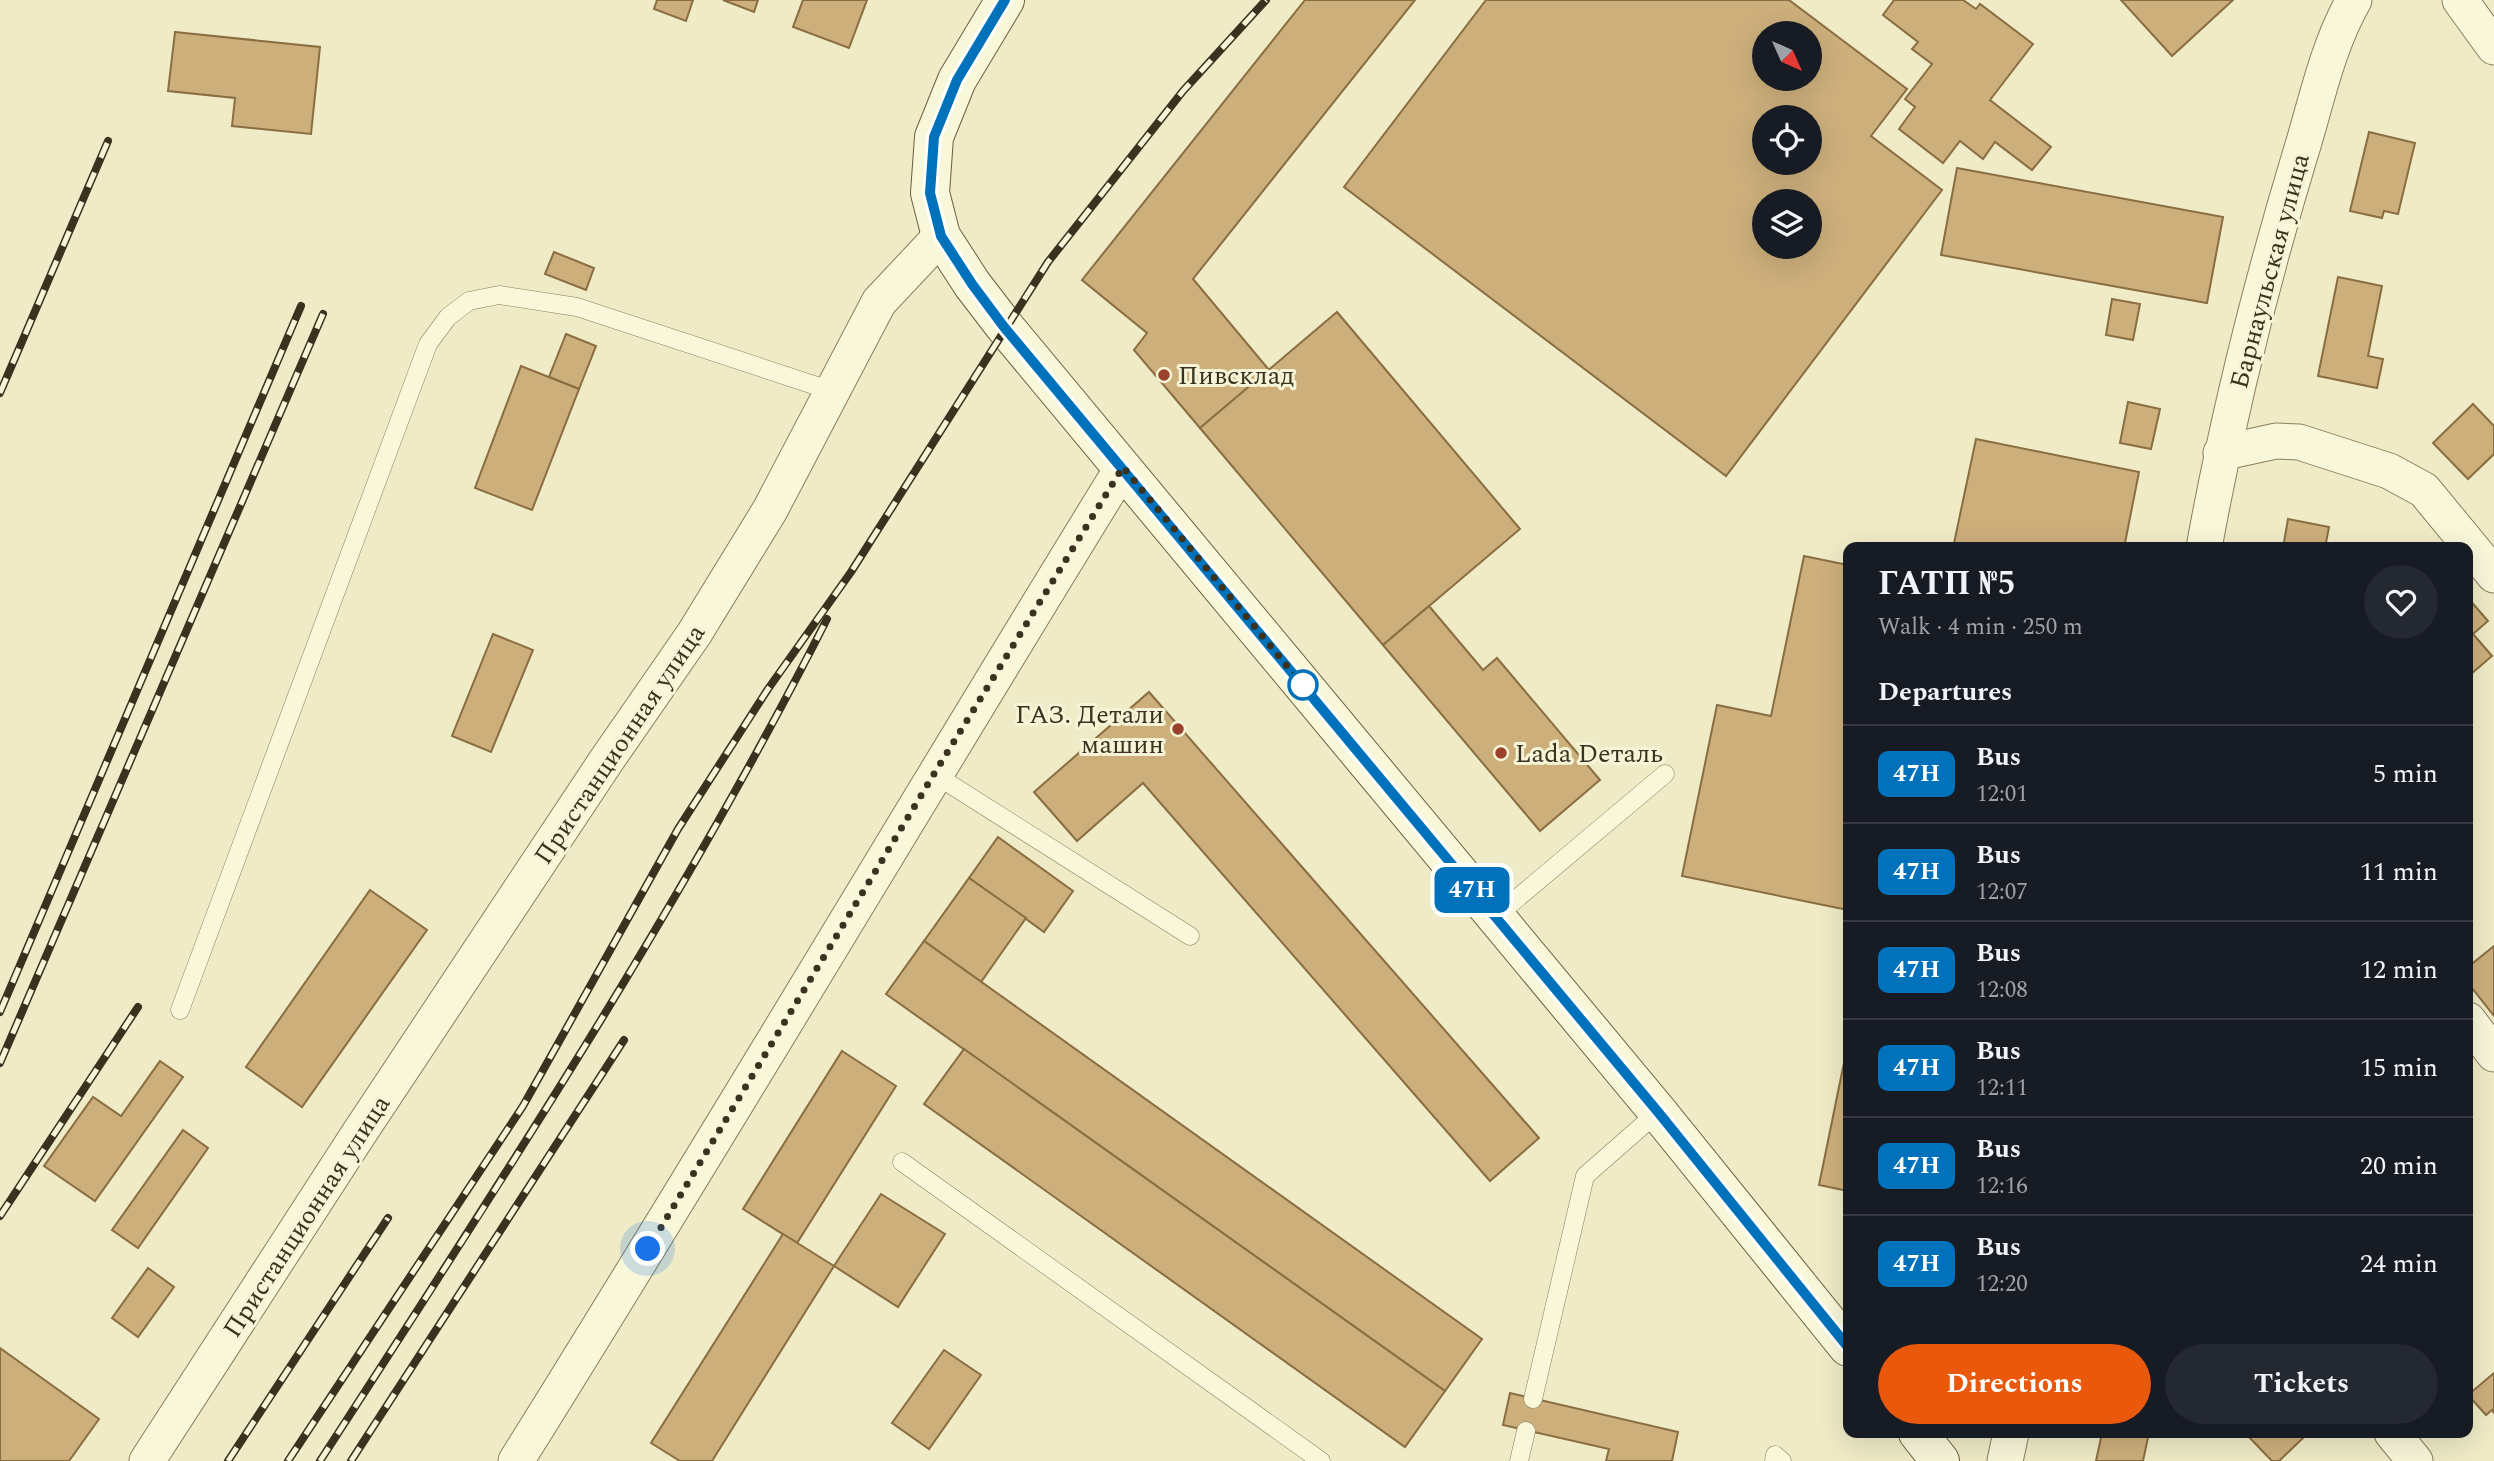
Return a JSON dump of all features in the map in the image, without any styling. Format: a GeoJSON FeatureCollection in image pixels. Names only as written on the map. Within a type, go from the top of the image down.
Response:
{"type":"FeatureCollection","features":[{"type":"Feature","properties":{"kind":"main road"},"geometry":{"type":"LineString","coordinates":[[1005,0],[957,80],[934,137],[930,193],[941,236],[995,316],[1658,1112],[1843,1341]]}},
{"type":"Feature","properties":{"kind":"main road"},"geometry":{"type":"LineString","coordinates":[[1922,1438],[1940,1461]]}},
{"type":"Feature","properties":{"kind":"street","name":"Барнаульская улица"},"geometry":{"type":"LineString","coordinates":[[2205,542],[2221,453],[2281,220],[2331,52],[2354,0]]}},
{"type":"Feature","properties":{"kind":"street"},"geometry":{"type":"LineString","coordinates":[[2460,0],[2494,47]]}},
{"type":"Feature","properties":{"kind":"street","name":"Пристанционная улица"},"geometry":{"type":"LineString","coordinates":[[147,1461],[358,1135],[694,634],[770,510],[879,302],[941,236]]}},
{"type":"Feature","properties":{"kind":"street"},"geometry":{"type":"LineString","coordinates":[[2221,453],[2276,442],[2299,442],[2389,471],[2424,490],[2467,542]]}},
{"type":"Feature","properties":{"kind":"street"},"geometry":{"type":"LineString","coordinates":[[516,1461],[678,1202],[934,774],[1123,467]]}},
{"type":"Feature","properties":{"kind":"street"},"geometry":{"type":"LineString","coordinates":[[2473,550],[2494,575]]}},
{"type":"Feature","properties":{"kind":"street"},"geometry":{"type":"LineString","coordinates":[[2473,1027],[2494,1054]]}},
{"type":"Feature","properties":{"kind":"street"},"geometry":{"type":"LineString","coordinates":[[2005,1461],[2010,1438]]}},
{"type":"Feature","properties":{"kind":"street"},"geometry":{"type":"LineString","coordinates":[[2396,1438],[2415,1461]]}},
{"type":"Feature","properties":{"kind":"lane"},"geometry":{"type":"LineString","coordinates":[[180,1010],[428,344],[448,317],[469,301],[499,295],[577,307],[832,391]]}},
{"type":"Feature","properties":{"kind":"lane"},"geometry":{"type":"LineString","coordinates":[[934,774],[1190,936]]}},
{"type":"Feature","properties":{"kind":"lane"},"geometry":{"type":"LineString","coordinates":[[1495,917],[1665,774]]}},
{"type":"Feature","properties":{"kind":"lane"},"geometry":{"type":"LineString","coordinates":[[1533,1399],[1585,1176],[1658,1112]]}},
{"type":"Feature","properties":{"kind":"lane"},"geometry":{"type":"LineString","coordinates":[[902,1161],[1321,1461]]}},
{"type":"Feature","properties":{"kind":"lane"},"geometry":{"type":"LineString","coordinates":[[1519,1461],[1526,1431]]}},
{"type":"Feature","properties":{"kind":"lane"},"geometry":{"type":"LineString","coordinates":[[1774,1461],[1775,1455],[1782,1461]]}},
{"type":"Feature","properties":{"kind":"building"},"geometry":{"type":"Polygon","coordinates":[[[657,0],[693,0],[686,21],[654,9],[657,0]]]}},
{"type":"Feature","properties":{"kind":"building"},"geometry":{"type":"Polygon","coordinates":[[[723,0],[758,0],[754,12],[723,0]]]}},
{"type":"Feature","properties":{"kind":"building"},"geometry":{"type":"Polygon","coordinates":[[[803,0],[867,0],[849,48],[793,27],[803,0]]]}},
{"type":"Feature","properties":{"kind":"building"},"geometry":{"type":"Polygon","coordinates":[[[1305,0],[1415,0],[1193,279],[1269,370],[1200,428],[1134,350],[1147,333],[1082,280],[1305,0]]]}},
{"type":"Feature","properties":{"kind":"building"},"geometry":{"type":"Polygon","coordinates":[[[1486,0],[1789,0],[1817,21],[1752,21],[1752,91],[1822,91],[1822,25],[1907,89],[1871,136],[1942,190],[1726,476],[1344,187],[1486,0]]]}},
{"type":"Feature","properties":{"kind":"building"},"geometry":{"type":"Polygon","coordinates":[[[1894,0],[1963,0],[1976,9],[1980,4],[2033,44],[1990,100],[2051,147],[2032,170],[1995,142],[1983,159],[1960,141],[1943,163],[1899,129],[1915,107],[1905,99],[1932,64],[1912,49],[1918,42],[1883,15],[1894,0]]]}},
{"type":"Feature","properties":{"kind":"building"},"geometry":{"type":"Polygon","coordinates":[[[2121,0],[2233,0],[2172,56],[2121,0]]]}},
{"type":"Feature","properties":{"kind":"building"},"geometry":{"type":"Polygon","coordinates":[[[175,32],[320,47],[311,134],[232,126],[235,98],[168,91],[175,32]]]}},
{"type":"Feature","properties":{"kind":"building"},"geometry":{"type":"Polygon","coordinates":[[[2369,132],[2415,143],[2398,214],[2384,211],[2382,218],[2350,211],[2369,132]]]}},
{"type":"Feature","properties":{"kind":"building"},"geometry":{"type":"Polygon","coordinates":[[[1957,168],[2223,217],[2207,303],[1941,255],[1957,168]]]}},
{"type":"Feature","properties":{"kind":"building"},"geometry":{"type":"Polygon","coordinates":[[[554,252],[594,268],[586,290],[545,274],[554,252]]]}},
{"type":"Feature","properties":{"kind":"building"},"geometry":{"type":"Polygon","coordinates":[[[2338,277],[2382,286],[2368,356],[2383,359],[2377,388],[2318,376],[2338,277]]]}},
{"type":"Feature","properties":{"kind":"building"},"geometry":{"type":"Polygon","coordinates":[[[2112,299],[2140,304],[2133,340],[2106,335],[2112,299]]]}},
{"type":"Feature","properties":{"kind":"building"},"geometry":{"type":"Polygon","coordinates":[[[1337,312],[1520,529],[1383,645],[1200,428],[1337,312]]]}},
{"type":"Feature","properties":{"kind":"building"},"geometry":{"type":"Polygon","coordinates":[[[566,334],[596,346],[579,389],[549,377],[566,334]]]}},
{"type":"Feature","properties":{"kind":"building"},"geometry":{"type":"Polygon","coordinates":[[[521,366],[579,389],[532,510],[475,488],[521,366]]]}},
{"type":"Feature","properties":{"kind":"building"},"geometry":{"type":"Polygon","coordinates":[[[2128,402],[2160,409],[2151,449],[2120,443],[2128,402]]]}},
{"type":"Feature","properties":{"kind":"building"},"geometry":{"type":"Polygon","coordinates":[[[2473,404],[2494,426],[2494,454],[2468,479],[2433,443],[2473,404]]]}},
{"type":"Feature","properties":{"kind":"building"},"geometry":{"type":"Polygon","coordinates":[[[1976,439],[2139,472],[2125,542],[1954,542],[1976,439]]]}},
{"type":"Feature","properties":{"kind":"building"},"geometry":{"type":"Polygon","coordinates":[[[2288,519],[2329,527],[2326,542],[2284,542],[2288,519]]]}},
{"type":"Feature","properties":{"kind":"building"},"geometry":{"type":"Polygon","coordinates":[[[1804,556],[1843,564],[1843,909],[1682,876],[1717,705],[1771,716],[1804,556]]]}},
{"type":"Feature","properties":{"kind":"building"},"geometry":{"type":"Polygon","coordinates":[[[2473,604],[2488,621],[2473,634],[2473,604]]]}},
{"type":"Feature","properties":{"kind":"building"},"geometry":{"type":"Polygon","coordinates":[[[1429,606],[1483,670],[1497,658],[1600,780],[1540,831],[1383,645],[1429,606]]]}},
{"type":"Feature","properties":{"kind":"building"},"geometry":{"type":"Polygon","coordinates":[[[493,634],[533,650],[491,752],[452,736],[493,634]]]}},
{"type":"Feature","properties":{"kind":"building"},"geometry":{"type":"Polygon","coordinates":[[[2473,634],[2492,656],[2473,672],[2473,634]]]}},
{"type":"Feature","properties":{"kind":"building"},"geometry":{"type":"Polygon","coordinates":[[[1149,692],[1539,1138],[1490,1181],[1143,783],[1077,841],[1034,792],[1149,692]]]}},
{"type":"Feature","properties":{"kind":"building"},"geometry":{"type":"Polygon","coordinates":[[[998,837],[1073,891],[1044,932],[969,878],[998,837]]]}},
{"type":"Feature","properties":{"kind":"building"},"geometry":{"type":"Polygon","coordinates":[[[969,878],[1026,918],[981,982],[924,941],[969,878]]]}},
{"type":"Feature","properties":{"kind":"building"},"geometry":{"type":"Polygon","coordinates":[[[370,890],[427,930],[302,1107],[246,1067],[370,890]]]}},
{"type":"Feature","properties":{"kind":"building"},"geometry":{"type":"Polygon","coordinates":[[[924,941],[1482,1339],[1445,1391],[886,994],[924,941]]]}},
{"type":"Feature","properties":{"kind":"building"},"geometry":{"type":"Polygon","coordinates":[[[2494,946],[2494,1016],[2473,989],[2473,963],[2494,946]]]}},
{"type":"Feature","properties":{"kind":"building"},"geometry":{"type":"Polygon","coordinates":[[[964,1049],[1445,1391],[1405,1447],[924,1104],[964,1049]]]}},
{"type":"Feature","properties":{"kind":"building"},"geometry":{"type":"Polygon","coordinates":[[[842,1051],[896,1086],[797,1243],[743,1209],[842,1051]]]}},
{"type":"Feature","properties":{"kind":"building"},"geometry":{"type":"Polygon","coordinates":[[[160,1061],[183,1077],[95,1201],[44,1166],[93,1097],[121,1116],[160,1061]]]}},
{"type":"Feature","properties":{"kind":"building"},"geometry":{"type":"Polygon","coordinates":[[[1843,1067],[1843,1190],[1819,1185],[1843,1067]]]}},
{"type":"Feature","properties":{"kind":"building"},"geometry":{"type":"Polygon","coordinates":[[[183,1130],[208,1148],[138,1248],[112,1230],[183,1130]]]}},
{"type":"Feature","properties":{"kind":"building"},"geometry":{"type":"Polygon","coordinates":[[[881,1194],[945,1234],[898,1307],[834,1266],[881,1194]]]}},
{"type":"Feature","properties":{"kind":"building"},"geometry":{"type":"Polygon","coordinates":[[[783,1234],[834,1266],[712,1461],[680,1461],[651,1443],[783,1234]]]}},
{"type":"Feature","properties":{"kind":"building"},"geometry":{"type":"Polygon","coordinates":[[[148,1268],[174,1287],[138,1337],[112,1318],[148,1268]]]}},
{"type":"Feature","properties":{"kind":"building"},"geometry":{"type":"Polygon","coordinates":[[[0,1348],[99,1419],[69,1461],[0,1461],[0,1348]]]}},
{"type":"Feature","properties":{"kind":"building"},"geometry":{"type":"Polygon","coordinates":[[[944,1350],[981,1375],[929,1449],[892,1423],[944,1350]]]}},
{"type":"Feature","properties":{"kind":"building"},"geometry":{"type":"Polygon","coordinates":[[[2494,1373],[2494,1413],[2492,1410],[2486,1415],[2473,1401],[2473,1391],[2494,1373]]]}},
{"type":"Feature","properties":{"kind":"building"},"geometry":{"type":"Polygon","coordinates":[[[1510,1393],[1678,1432],[1672,1461],[1606,1461],[1609,1449],[1503,1425],[1510,1393]]]}},
{"type":"Feature","properties":{"kind":"building"},"geometry":{"type":"Polygon","coordinates":[[[2101,1438],[2148,1438],[2143,1461],[2096,1461],[2101,1438]]]}},
{"type":"Feature","properties":{"kind":"building"},"geometry":{"type":"Polygon","coordinates":[[[2250,1438],[2303,1438],[2279,1461],[2272,1461],[2250,1438]]]}},
{"type":"Feature","properties":{"kind":"railway"},"geometry":{"type":"LineString","coordinates":[[288,1461],[523,1106],[678,829],[768,689],[851,572],[1048,262],[1183,91],[1266,0]]}},
{"type":"Feature","properties":{"kind":"railway"},"geometry":{"type":"LineString","coordinates":[[0,393],[108,141]]}},
{"type":"Feature","properties":{"kind":"railway"},"geometry":{"type":"LineString","coordinates":[[0,1012],[301,306]]}},
{"type":"Feature","properties":{"kind":"railway"},"geometry":{"type":"LineString","coordinates":[[0,1063],[323,314]]}},
{"type":"Feature","properties":{"kind":"railway"},"geometry":{"type":"LineString","coordinates":[[320,1461],[585,1046],[710,835],[827,619]]}},
{"type":"Feature","properties":{"kind":"railway"},"geometry":{"type":"LineString","coordinates":[[0,1216],[138,1007]]}},
{"type":"Feature","properties":{"kind":"railway"},"geometry":{"type":"LineString","coordinates":[[351,1461],[624,1040]]}},
{"type":"Feature","properties":{"kind":"railway"},"geometry":{"type":"LineString","coordinates":[[228,1461],[388,1218]]}},
{"type":"Feature","properties":{"kind":"bus line","name":"47Н"},"geometry":{"type":"LineString","coordinates":[[1005,0],[957,80],[934,137],[930,193],[941,236],[956,261],[1004,327],[1658,1112],[1843,1341]]}},
{"type":"Feature","properties":{"kind":"place","name":"Пивсклад"},"geometry":{"type":"Point","coordinates":[1164,375]}},
{"type":"Feature","properties":{"kind":"place","name":"ГАЗ. Детали машин"},"geometry":{"type":"Point","coordinates":[1178,729]}},
{"type":"Feature","properties":{"kind":"place","name":"Lada Dеталь"},"geometry":{"type":"Point","coordinates":[1501,753]}},
{"type":"Feature","properties":{"kind":"route"},"geometry":{"type":"LineString","coordinates":[[648,1249],[934,774],[1123,467],[1311,695],[1303,685]]}}]}
